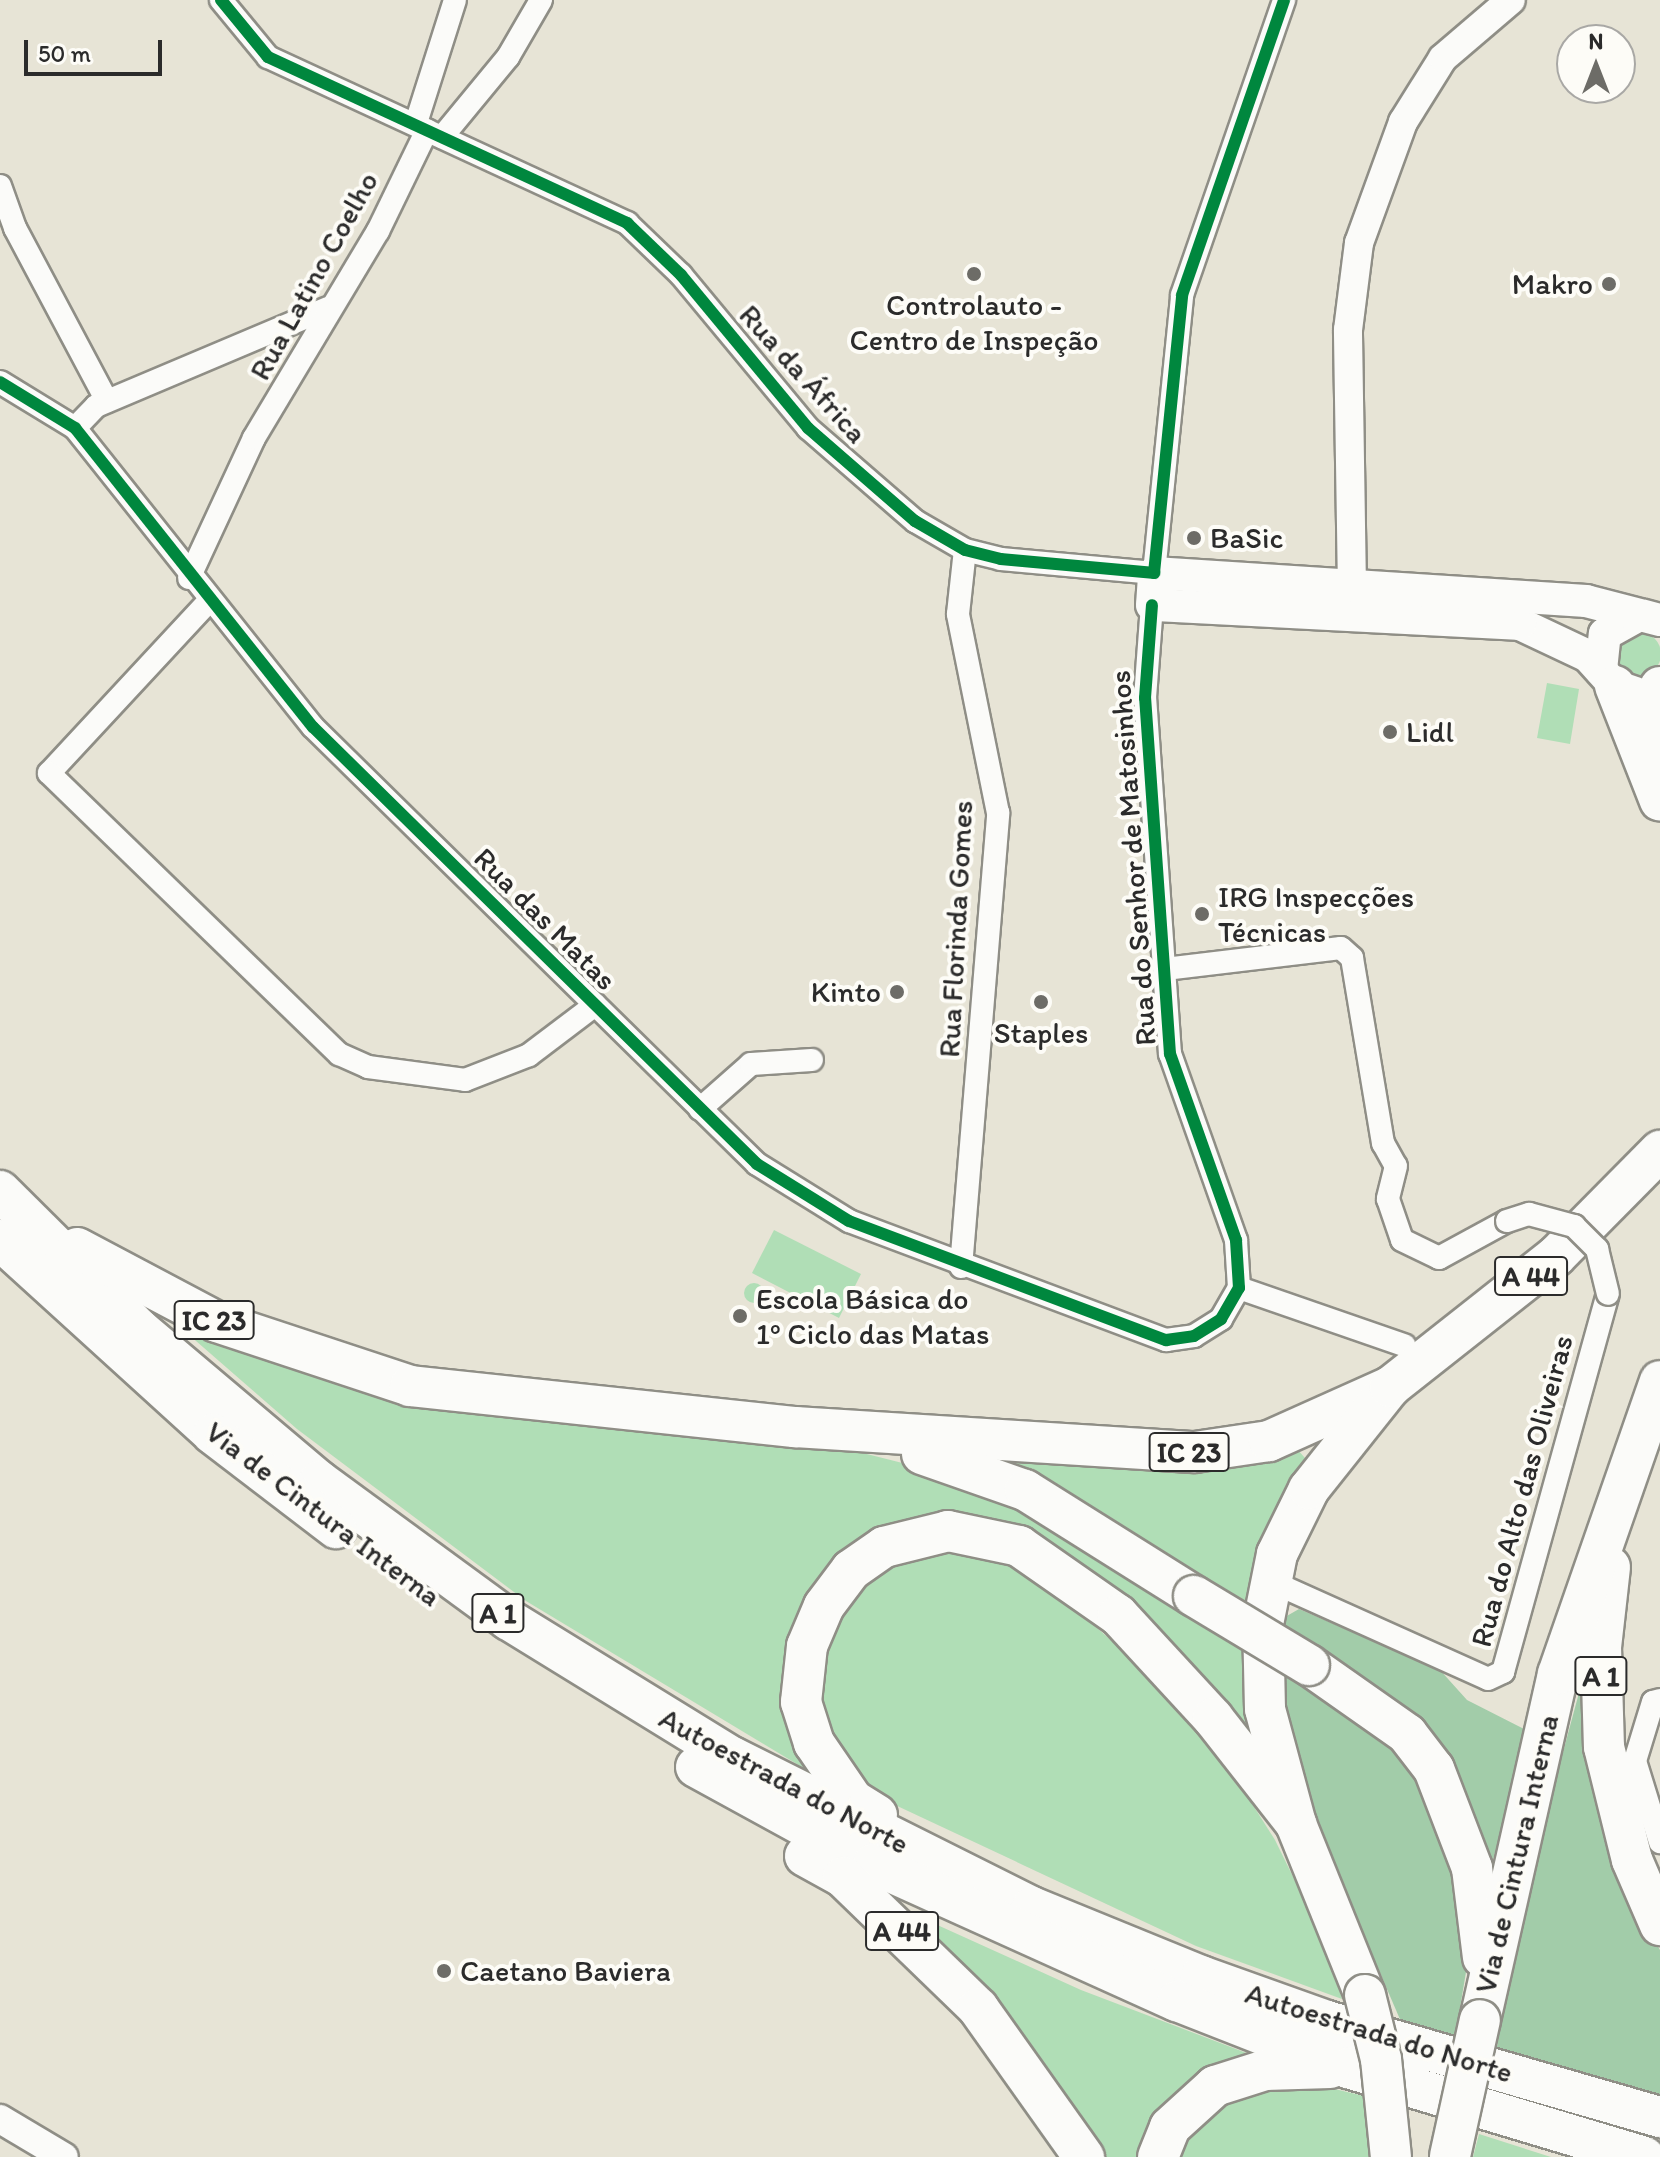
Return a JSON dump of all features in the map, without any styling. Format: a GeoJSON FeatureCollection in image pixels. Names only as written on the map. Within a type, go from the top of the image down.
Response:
{"type":"FeatureCollection","features":[{"type":"Feature","properties":{"kind":"highway"},"geometry":{"type":"LineString","coordinates":[[1608,678],[1660,801]]}},
{"type":"Feature","properties":{"kind":"highway"},"geometry":{"type":"LineString","coordinates":[[1660,686],[1653,731],[1660,759]]}},
{"type":"Feature","properties":{"kind":"highway","name":"A 44"},"geometry":{"type":"LineString","coordinates":[[1391,2157],[1381,2059],[1365,1995],[1296,1824],[1261,1667],[1272,1577],[1309,1489],[1390,1387],[1556,1256],[1660,1151]]}},
{"type":"Feature","properties":{"kind":"highway","name":"Via de Cintura Interna"},"geometry":{"type":"LineString","coordinates":[[0,1191],[16,1230],[258,1471],[492,1640],[672,1754],[957,1904],[1348,2068],[1592,2148]]}},
{"type":"Feature","properties":{"kind":"highway","name":"IC 23"},"geometry":{"type":"LineString","coordinates":[[16,1230],[217,1322],[410,1386],[795,1427],[1195,1452],[1269,1441],[1390,1387]]}},
{"type":"Feature","properties":{"kind":"highway","name":"Autoestrada do Norte"},"geometry":{"type":"LineString","coordinates":[[16,1230],[139,1329],[257,1431],[509,1620],[732,1757],[1032,1907],[1327,2021],[1660,2117]]}},
{"type":"Feature","properties":{"kind":"highway","name":"Via de Cintura Interna"},"geometry":{"type":"LineString","coordinates":[[1450,2157],[1558,1674],[1660,1381]]}},
{"type":"Feature","properties":{"kind":"highway","name":"A 1"},"geometry":{"type":"LineString","coordinates":[[1645,1422],[1613,1542],[1601,1700],[1610,1786],[1660,1925]]}},
{"type":"Feature","properties":{"kind":"highway"},"geometry":{"type":"LineString","coordinates":[[795,1427],[970,1466],[1025,1490],[1372,1707],[1434,1769],[1455,1815],[1472,1868],[1483,2009]]}},
{"type":"Feature","properties":{"kind":"highway","name":"A 1"},"geometry":{"type":"LineString","coordinates":[[1032,1907],[853,1800],[814,1743],[805,1716],[807,1646],[824,1606],[851,1570],[916,1535],[978,1532],[1062,1572],[1150,1649],[1296,1824]]}},
{"type":"Feature","properties":{"kind":"highway","name":"A 44"},"geometry":{"type":"LineString","coordinates":[[672,1754],[772,1837],[843,1877],[928,1956],[1020,2061],[1084,2157]]}},
{"type":"Feature","properties":{"kind":"highway"},"geometry":{"type":"LineString","coordinates":[[1158,2157],[1170,2127],[1215,2086],[1265,2070],[1348,2068]]}},
{"type":"Feature","properties":{"kind":"highway","name":"A 1"},"geometry":{"type":"LineString","coordinates":[[1592,2148],[1644,2157]]}},
{"type":"Feature","properties":{"kind":"main road"},"geometry":{"type":"LineString","coordinates":[[1154,573],[1520,624],[1638,693],[1660,686]]}},
{"type":"Feature","properties":{"kind":"main road","name":"Rua do Senhor de Matosinhos"},"geometry":{"type":"LineString","coordinates":[[1152,605],[1154,573]]}},
{"type":"Feature","properties":{"kind":"main road"},"geometry":{"type":"LineString","coordinates":[[1152,605],[1586,601],[1652,620]]}},
{"type":"Feature","properties":{"kind":"main road"},"geometry":{"type":"LineString","coordinates":[[1608,678],[1605,634],[1652,620]]}},
{"type":"Feature","properties":{"kind":"street","name":"Rua da África"},"geometry":{"type":"LineString","coordinates":[[221,0],[268,57],[627,223],[768,379],[872,485],[965,550],[1154,573]]}},
{"type":"Feature","properties":{"kind":"street","name":"Rua Latino Coelho"},"geometry":{"type":"LineString","coordinates":[[189,578],[254,438],[328,308],[378,231],[428,130],[455,0]]}},
{"type":"Feature","properties":{"kind":"street"},"geometry":{"type":"LineString","coordinates":[[428,130],[508,57],[541,0]]}},
{"type":"Feature","properties":{"kind":"street"},"geometry":{"type":"LineString","coordinates":[[1154,573],[1182,295],[1284,0]]}},
{"type":"Feature","properties":{"kind":"street"},"geometry":{"type":"LineString","coordinates":[[1351,601],[1348,330],[1359,243],[1403,122],[1443,58],[1511,0]]}},
{"type":"Feature","properties":{"kind":"street"},"geometry":{"type":"LineString","coordinates":[[0,186],[107,401]]}},
{"type":"Feature","properties":{"kind":"street"},"geometry":{"type":"LineString","coordinates":[[75,428],[107,401],[328,308]]}},
{"type":"Feature","properties":{"kind":"street","name":"Rua das Matas"},"geometry":{"type":"LineString","coordinates":[[0,382],[75,428],[189,578],[313,727],[757,1164],[836,1213],[961,1267],[1166,1340],[1194,1336],[1221,1319],[1239,1288]]}},
{"type":"Feature","properties":{"kind":"street","name":"Rua Florinda Gomes"},"geometry":{"type":"LineString","coordinates":[[961,1267],[998,813],[958,614],[965,550]]}},
{"type":"Feature","properties":{"kind":"street"},"geometry":{"type":"LineString","coordinates":[[209,601],[49,773],[339,1054],[368,1067],[465,1080],[529,1055],[595,1005]]}},
{"type":"Feature","properties":{"kind":"street","name":"Rua do Senhor de Matosinhos"},"geometry":{"type":"LineString","coordinates":[[1152,605],[1145,698],[1170,1054],[1236,1240],[1239,1288]]}},
{"type":"Feature","properties":{"kind":"street","name":"Rua do Alto das Oliveiras"},"geometry":{"type":"LineString","coordinates":[[1165,969],[1341,948],[1352,958],[1383,1143],[1396,1166],[1388,1199],[1402,1240],[1424,1257],[1454,1254],[1507,1221],[1529,1214],[1574,1226],[1597,1249],[1608,1294],[1503,1672],[1488,1679],[1288,1589]]}},
{"type":"Feature","properties":{"kind":"street"},"geometry":{"type":"LineString","coordinates":[[700,1109],[751,1064],[812,1060]]}},
{"type":"Feature","properties":{"kind":"street"},"geometry":{"type":"LineString","coordinates":[[1239,1288],[1404,1345]]}},
{"type":"Feature","properties":{"kind":"street"},"geometry":{"type":"LineString","coordinates":[[1660,1700],[1653,1702],[1635,1761],[1660,1842]]}},
{"type":"Feature","properties":{"kind":"street"},"geometry":{"type":"LineString","coordinates":[[0,2119],[64,2157]]}},
{"type":"Feature","properties":{"kind":"green space"},"geometry":{"type":"Polygon","coordinates":[[[1639,632],[1654,639],[1661,654],[1654,669],[1639,676],[1624,669],[1617,654],[1624,639],[1639,632]]]}},
{"type":"Feature","properties":{"kind":"green space"},"geometry":{"type":"Polygon","coordinates":[[[1547,683],[1579,689],[1570,744],[1537,738],[1547,683]]]}},
{"type":"Feature","properties":{"kind":"green space"},"geometry":{"type":"Polygon","coordinates":[[[774,1230],[861,1274],[839,1318],[752,1273],[774,1230]]]}},
{"type":"Feature","properties":{"kind":"green space"},"geometry":{"type":"Polygon","coordinates":[[[754,1283],[761,1286],[764,1293],[761,1300],[754,1303],[747,1300],[744,1293],[747,1286],[754,1283]]]}},
{"type":"Feature","properties":{"kind":"green space"},"geometry":{"type":"Polygon","coordinates":[[[157,1307],[261,1356],[831,1445],[962,1478],[1031,1508],[1248,1646],[1256,1743],[1000,1527],[827,1578],[815,1775],[526,1601],[297,1429],[157,1307]]]}},
{"type":"Feature","properties":{"kind":"green space"},"geometry":{"type":"Polygon","coordinates":[[[1297,1449],[1305,1458],[1258,1543],[1246,1601],[980,1457],[1186,1469],[1297,1449]]]}},
{"type":"Feature","properties":{"kind":"green space"},"geometry":{"type":"Polygon","coordinates":[[[936,1549],[1026,1564],[1164,1688],[1225,1761],[1275,1840],[1325,1942],[1342,1999],[1196,1946],[893,1804],[855,1776],[831,1747],[815,1697],[819,1650],[867,1575],[936,1549]]]}},
{"type":"Feature","properties":{"kind":"green space"},"geometry":{"type":"Polygon","coordinates":[[[1299,1609],[1440,1670],[1467,1700],[1526,1730],[1488,1880],[1428,1730],[1278,1621],[1299,1609]]]}},
{"type":"Feature","properties":{"kind":"green space"},"geometry":{"type":"Polygon","coordinates":[[[1590,1652],[1636,1908],[1660,1950],[1660,2100],[1496,2052],[1525,1893],[1590,1652]]]}},
{"type":"Feature","properties":{"kind":"green space"},"geometry":{"type":"Polygon","coordinates":[[[1272,1659],[1360,1713],[1417,1769],[1454,1853],[1467,1966],[1455,2038],[1402,2024],[1316,1824],[1272,1659]]]}},
{"type":"Feature","properties":{"kind":"green space"},"geometry":{"type":"Polygon","coordinates":[[[902,1909],[1081,1990],[1257,2057],[1144,2157],[1098,2157],[902,1909]]]}},
{"type":"Feature","properties":{"kind":"green space"},"geometry":{"type":"Polygon","coordinates":[[[1322,2086],[1364,2096],[1370,2157],[1174,2157],[1190,2124],[1237,2091],[1322,2086]]]}},
{"type":"Feature","properties":{"kind":"green space"},"geometry":{"type":"Polygon","coordinates":[[[1479,2134],[1551,2157],[1473,2157],[1479,2134]]]}},
{"type":"Feature","properties":{"kind":"cycle path"},"geometry":{"type":"LineString","coordinates":[[221,0],[268,57],[627,223],[681,275],[808,428],[915,521],[965,550],[1001,559],[1154,573],[1182,295],[1284,0]]}},
{"type":"Feature","properties":{"kind":"cycle path"},"geometry":{"type":"LineString","coordinates":[[0,382],[75,428],[313,727],[757,1164],[849,1221],[1166,1340],[1194,1336],[1221,1319],[1239,1288],[1236,1240],[1170,1054],[1145,698],[1152,605]]}},
{"type":"Feature","properties":{"kind":"place","name":"Controlauto - Centro de Inspeção"},"geometry":{"type":"Point","coordinates":[974,274]}},
{"type":"Feature","properties":{"kind":"place","name":"Makro"},"geometry":{"type":"Point","coordinates":[1609,284]}},
{"type":"Feature","properties":{"kind":"place","name":"BaSic"},"geometry":{"type":"Point","coordinates":[1194,538]}},
{"type":"Feature","properties":{"kind":"place","name":"Lidl"},"geometry":{"type":"Point","coordinates":[1390,732]}},
{"type":"Feature","properties":{"kind":"place","name":"IRG Inspecções Técnicas"},"geometry":{"type":"Point","coordinates":[1202,914]}},
{"type":"Feature","properties":{"kind":"place","name":"Kinto"},"geometry":{"type":"Point","coordinates":[897,992]}},
{"type":"Feature","properties":{"kind":"place","name":"Staples"},"geometry":{"type":"Point","coordinates":[1041,1002]}},
{"type":"Feature","properties":{"kind":"place","name":"Escola Básica do 1º Ciclo das Matas"},"geometry":{"type":"Point","coordinates":[740,1316]}},
{"type":"Feature","properties":{"kind":"place","name":"Caetano Baviera"},"geometry":{"type":"Point","coordinates":[444,1971]}}]}
